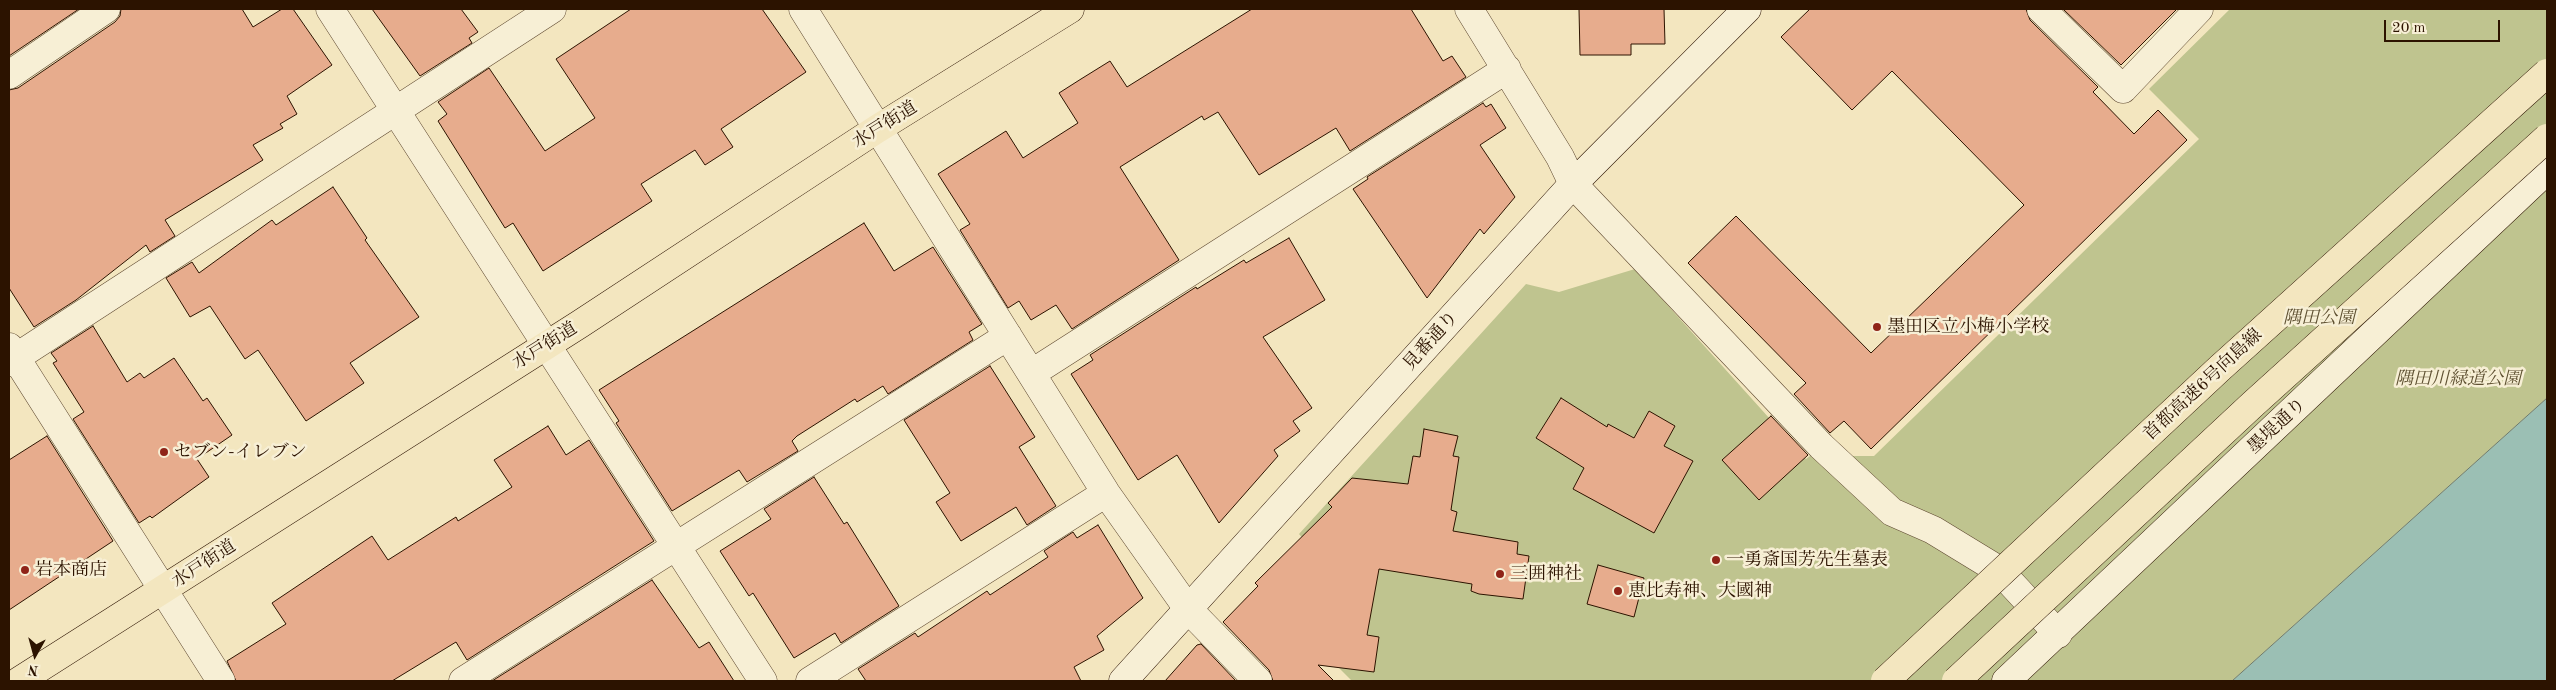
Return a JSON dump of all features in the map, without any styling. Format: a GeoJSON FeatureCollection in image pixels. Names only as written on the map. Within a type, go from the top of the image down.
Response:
{"type":"FeatureCollection","features":[{"type":"Feature","properties":{"kind":"highway","name":"水戸街道"},"geometry":{"type":"LineString","coordinates":[[19,681],[546,346],[877,129],[1070,9]]}},
{"type":"Feature","properties":{"kind":"highway","name":"首都高速6号向島線"},"geometry":{"type":"LineString","coordinates":[[1885,681],[2220,368],[2547,73]]}},
{"type":"Feature","properties":{"kind":"highway"},"geometry":{"type":"LineString","coordinates":[[1956,681],[2253,404],[2547,138]]}},
{"type":"Feature","properties":{"kind":"street"},"geometry":{"type":"LineString","coordinates":[[9,75],[106,9]]}},
{"type":"Feature","properties":{"kind":"street"},"geometry":{"type":"LineString","coordinates":[[330,9],[763,681]]}},
{"type":"Feature","properties":{"kind":"street"},"geometry":{"type":"LineString","coordinates":[[220,681],[164,589],[11,356],[552,9]]}},
{"type":"Feature","properties":{"kind":"street"},"geometry":{"type":"LineString","coordinates":[[803,9],[1106,493],[1188,609],[1258,681]]}},
{"type":"Feature","properties":{"kind":"street"},"geometry":{"type":"LineString","coordinates":[[1469,9],[1560,157],[1573,184],[1821,446],[1892,512],[1933,530],[1992,566],[2010,582],[2058,634]]}},
{"type":"Feature","properties":{"kind":"street","name":"見番通り"},"geometry":{"type":"LineString","coordinates":[[1123,681],[1573,184],[1747,9]]}},
{"type":"Feature","properties":{"kind":"street"},"geometry":{"type":"LineString","coordinates":[[2041,9],[2123,89],[2199,9]]}},
{"type":"Feature","properties":{"kind":"street"},"geometry":{"type":"LineString","coordinates":[[1032,373],[1507,68]]}},
{"type":"Feature","properties":{"kind":"street","name":"墨堤通り"},"geometry":{"type":"LineString","coordinates":[[2006,681],[2058,634],[2547,170]]}},
{"type":"Feature","properties":{"kind":"street"},"geometry":{"type":"LineString","coordinates":[[463,681],[1008,336]]}},
{"type":"Feature","properties":{"kind":"street"},"geometry":{"type":"LineString","coordinates":[[810,681],[1106,493]]}},
{"type":"Feature","properties":{"kind":"green space","name":"隅田公園"},"geometry":{"type":"Polygon","coordinates":[[[2230,9],[2547,9],[2547,398],[2232,681],[1352,681],[1324,653],[1312,549],[1299,534],[1526,284],[1559,292],[1635,269],[1806,459],[1810,456],[1874,456],[2199,139],[2149,89],[2230,9]]]}},
{"type":"Feature","properties":{"kind":"water"},"geometry":{"type":"Polygon","coordinates":[[[2547,398],[2547,681],[2232,681],[2547,398]]]}},
{"type":"Feature","properties":{"kind":"building"},"geometry":{"type":"Polygon","coordinates":[[[9,9],[79,9],[9,56],[9,9]]]}},
{"type":"Feature","properties":{"kind":"building"},"geometry":{"type":"Polygon","coordinates":[[[121,9],[242,9],[253,27],[282,9],[293,9],[332,65],[287,96],[297,114],[280,124],[283,128],[253,145],[263,160],[165,220],[175,236],[150,252],[146,245],[76,300],[34,327],[9,288],[9,90],[18,88],[115,22],[120,16],[121,9]]]}},
{"type":"Feature","properties":{"kind":"building"},"geometry":{"type":"Polygon","coordinates":[[[372,9],[461,9],[478,32],[469,38],[472,43],[420,76],[372,9]]]}},
{"type":"Feature","properties":{"kind":"building"},"geometry":{"type":"Polygon","coordinates":[[[631,9],[762,9],[806,72],[721,129],[733,147],[705,165],[695,150],[641,184],[652,201],[543,271],[513,223],[505,228],[438,121],[447,114],[438,102],[489,68],[545,151],[595,118],[556,59],[631,9]]]}},
{"type":"Feature","properties":{"kind":"building"},"geometry":{"type":"Polygon","coordinates":[[[1252,9],[1411,9],[1443,61],[1452,56],[1466,77],[1350,151],[1336,128],[1259,175],[1218,112],[1204,120],[1202,116],[1120,167],[1179,260],[1072,329],[1056,305],[1031,320],[1019,301],[1008,308],[960,230],[970,224],[938,174],[1006,131],[1023,158],[1078,123],[1059,93],[1110,61],[1127,87],[1252,9]]]}},
{"type":"Feature","properties":{"kind":"building"},"geometry":{"type":"Polygon","coordinates":[[[1579,9],[1664,9],[1665,44],[1631,44],[1631,55],[1580,55],[1579,9]]]}},
{"type":"Feature","properties":{"kind":"building"},"geometry":{"type":"Polygon","coordinates":[[[1810,9],[2026,9],[2030,20],[2098,87],[2093,92],[2134,134],[2158,110],[2187,140],[1871,449],[1844,421],[1830,433],[1794,394],[1806,383],[1688,263],[1736,216],[1871,353],[2024,205],[1892,71],[1852,110],[1781,37],[1810,9]]]}},
{"type":"Feature","properties":{"kind":"building"},"geometry":{"type":"Polygon","coordinates":[[[2063,9],[2177,9],[2121,65],[2063,9]]]}},
{"type":"Feature","properties":{"kind":"building"},"geometry":{"type":"Polygon","coordinates":[[[1483,103],[1486,107],[1491,104],[1506,128],[1480,145],[1515,197],[1484,234],[1480,229],[1427,298],[1353,189],[1368,179],[1367,177],[1483,103]]]}},
{"type":"Feature","properties":{"kind":"building"},"geometry":{"type":"Polygon","coordinates":[[[333,187],[367,238],[365,240],[419,317],[350,363],[364,383],[306,421],[258,350],[245,359],[210,306],[190,317],[166,278],[192,262],[199,273],[272,220],[276,225],[333,187]]]}},
{"type":"Feature","properties":{"kind":"building"},"geometry":{"type":"Polygon","coordinates":[[[864,223],[894,271],[933,247],[982,324],[969,332],[973,340],[888,394],[883,386],[857,402],[855,399],[797,436],[792,441],[798,451],[747,482],[739,470],[672,511],[616,423],[619,421],[599,390],[864,223]]]}},
{"type":"Feature","properties":{"kind":"building"},"geometry":{"type":"Polygon","coordinates":[[[1289,238],[1325,300],[1263,337],[1312,408],[1293,421],[1300,431],[1274,450],[1278,456],[1219,523],[1177,455],[1138,480],[1071,374],[1093,360],[1090,355],[1196,287],[1197,289],[1244,260],[1246,263],[1289,238]]]}},
{"type":"Feature","properties":{"kind":"building"},"geometry":{"type":"Polygon","coordinates":[[[93,326],[127,382],[140,373],[144,378],[174,358],[203,401],[207,398],[232,435],[197,459],[209,477],[152,518],[150,516],[139,523],[73,419],[84,412],[53,363],[57,361],[51,353],[93,326]]]}},
{"type":"Feature","properties":{"kind":"building"},"geometry":{"type":"Polygon","coordinates":[[[990,366],[1035,437],[1019,447],[1056,506],[1027,525],[1016,507],[961,541],[936,502],[950,493],[904,420],[990,366]]]}},
{"type":"Feature","properties":{"kind":"building"},"geometry":{"type":"Polygon","coordinates":[[[1561,398],[1607,427],[1608,424],[1634,438],[1649,411],[1675,426],[1664,446],[1693,461],[1654,533],[1573,489],[1584,468],[1536,438],[1561,398]]]}},
{"type":"Feature","properties":{"kind":"building"},"geometry":{"type":"Polygon","coordinates":[[[1771,416],[1808,455],[1759,500],[1722,460],[1771,416]]]}},
{"type":"Feature","properties":{"kind":"building"},"geometry":{"type":"Polygon","coordinates":[[[548,426],[566,455],[589,440],[654,541],[467,660],[456,642],[392,681],[236,681],[227,661],[286,624],[272,603],[372,536],[388,560],[456,517],[458,521],[512,487],[494,460],[548,426]]]}},
{"type":"Feature","properties":{"kind":"building"},"geometry":{"type":"Polygon","coordinates":[[[1424,429],[1458,436],[1453,456],[1459,457],[1451,510],[1457,512],[1453,531],[1518,542],[1517,554],[1529,556],[1523,599],[1479,594],[1471,591],[1472,584],[1379,569],[1367,635],[1379,637],[1374,672],[1318,665],[1334,681],[1273,681],[1269,670],[1223,622],[1258,586],[1255,583],[1332,507],[1328,503],[1352,478],[1408,484],[1413,456],[1420,457],[1424,429]]]}},
{"type":"Feature","properties":{"kind":"building"},"geometry":{"type":"Polygon","coordinates":[[[47,436],[113,541],[9,610],[9,460],[47,436]]]}},
{"type":"Feature","properties":{"kind":"building"},"geometry":{"type":"Polygon","coordinates":[[[814,477],[844,524],[847,522],[899,606],[841,643],[835,633],[794,658],[753,593],[749,596],[720,551],[771,519],[764,509],[814,477]]]}},
{"type":"Feature","properties":{"kind":"building"},"geometry":{"type":"Polygon","coordinates":[[[1098,525],[1143,598],[1097,636],[1104,650],[1074,667],[1081,681],[866,681],[858,669],[915,633],[918,637],[987,591],[990,595],[1048,557],[1044,551],[1073,532],[1077,538],[1098,525]]]}},
{"type":"Feature","properties":{"kind":"building"},"geometry":{"type":"Polygon","coordinates":[[[1598,565],[1644,578],[1634,617],[1587,604],[1598,565]]]}},
{"type":"Feature","properties":{"kind":"building"},"geometry":{"type":"Polygon","coordinates":[[[652,580],[699,648],[709,642],[734,681],[492,681],[652,580]]]}},
{"type":"Feature","properties":{"kind":"building"},"geometry":{"type":"Polygon","coordinates":[[[1201,644],[1236,681],[1165,681],[1197,645],[1201,644]]]}},
{"type":"Feature","properties":{"kind":"place","name":"墨田区立小梅小学校"},"geometry":{"type":"Point","coordinates":[1877,327]}},
{"type":"Feature","properties":{"kind":"place","name":"セブン-イレブン"},"geometry":{"type":"Point","coordinates":[164,452]}},
{"type":"Feature","properties":{"kind":"place","name":"一勇斎国芳先生墓表"},"geometry":{"type":"Point","coordinates":[1716,560]}},
{"type":"Feature","properties":{"kind":"place","name":"岩本商店"},"geometry":{"type":"Point","coordinates":[25,570]}},
{"type":"Feature","properties":{"kind":"place","name":"三囲神社"},"geometry":{"type":"Point","coordinates":[1500,574]}},
{"type":"Feature","properties":{"kind":"place","name":"恵比寿神、大國神"},"geometry":{"type":"Point","coordinates":[1618,591]}},
{"type":"Feature","properties":{"kind":"park label","name":"隅田川緑道公園"},"geometry":{"type":"Point","coordinates":[2458,379]}}]}
